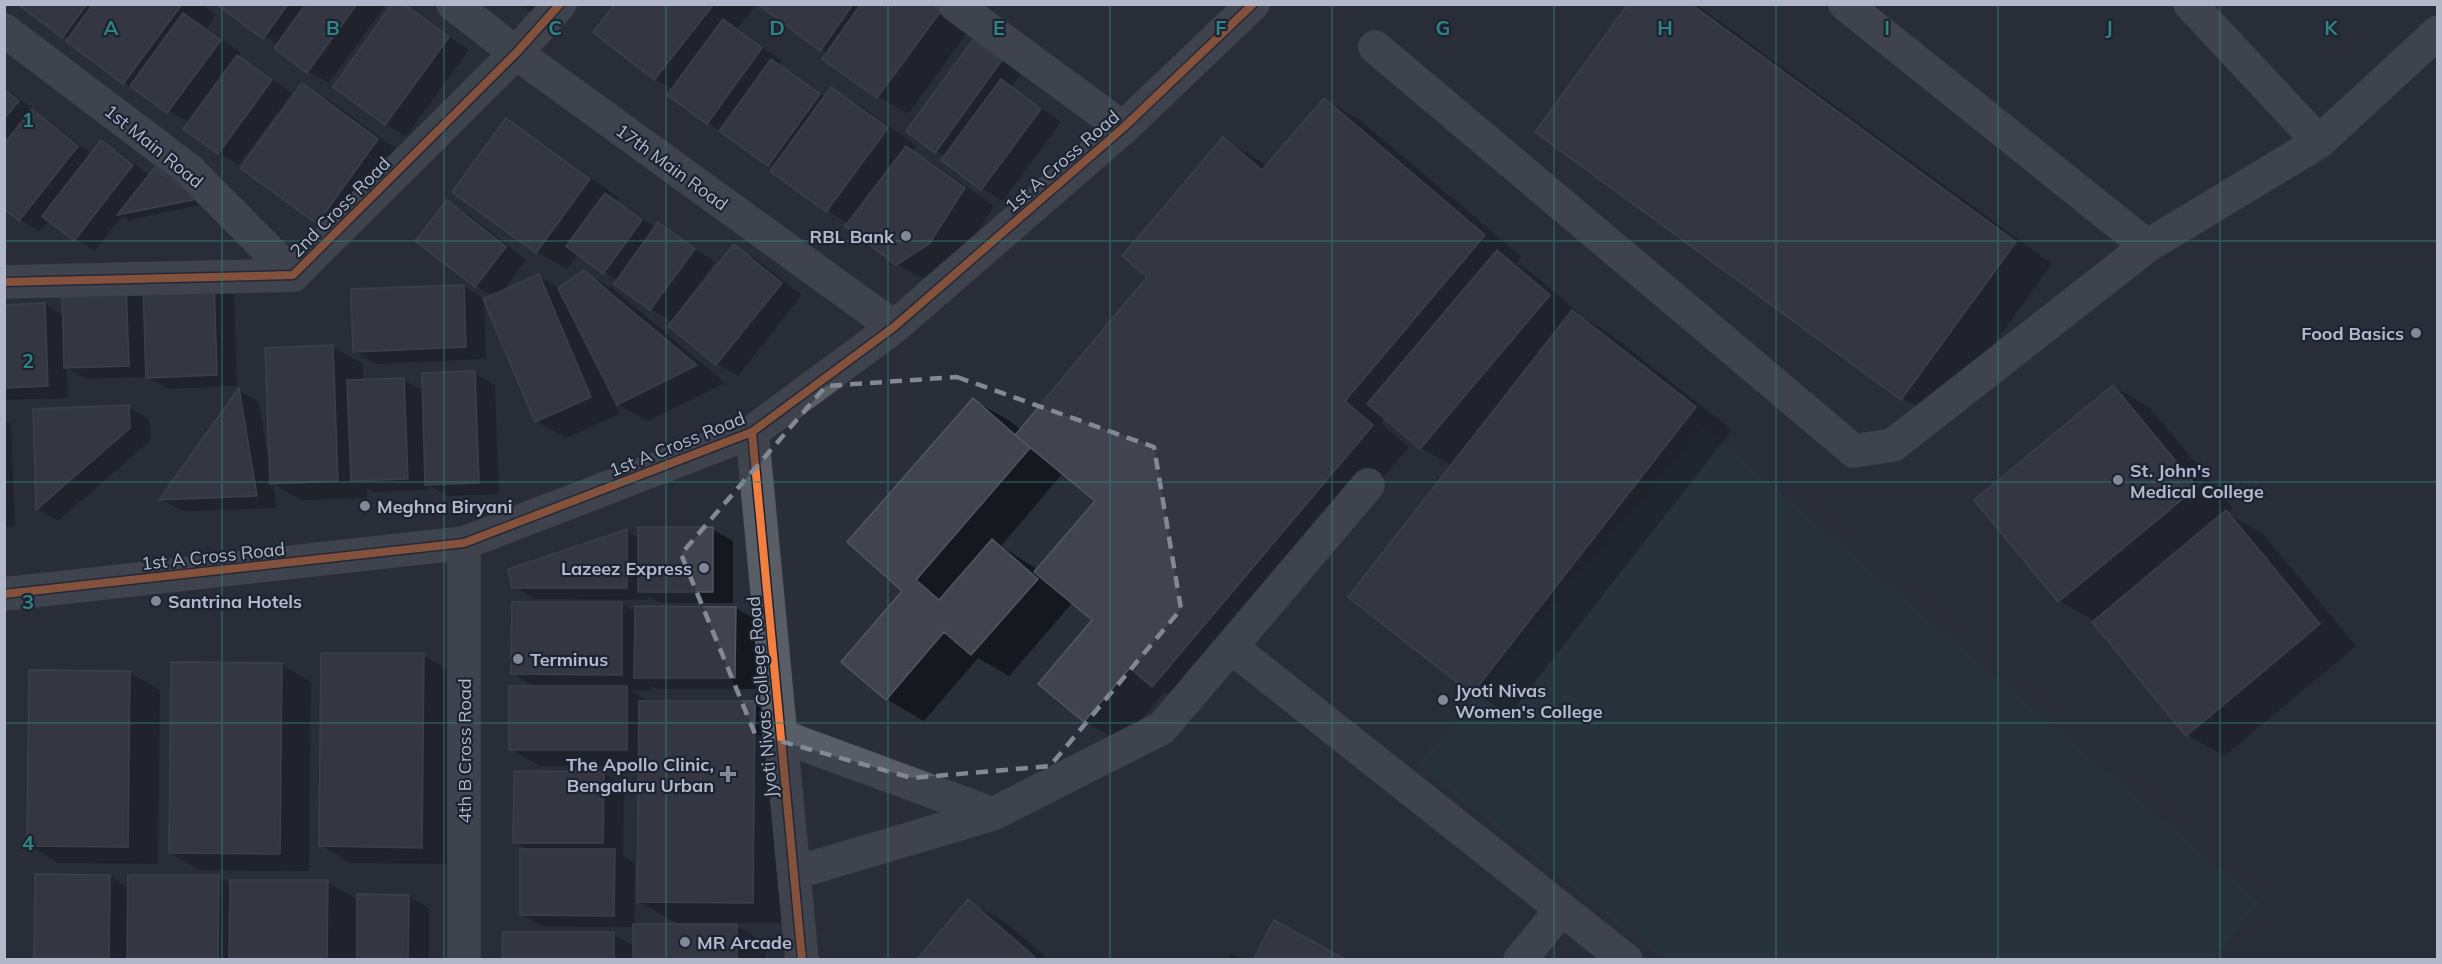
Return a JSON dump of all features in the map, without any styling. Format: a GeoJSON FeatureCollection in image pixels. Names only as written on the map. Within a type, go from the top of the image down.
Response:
{"type":"FeatureCollection","features":[{"type":"Feature","properties":{"kind":"street","name":"17th Main Road"},"geometry":{"type":"LineString","coordinates":[[453,4],[516,53],[894,327]]}},
{"type":"Feature","properties":{"kind":"street","name":"2nd Cross Road"},"geometry":{"type":"LineString","coordinates":[[4,282],[293,275],[516,53],[560,4]]}},
{"type":"Feature","properties":{"kind":"street"},"geometry":{"type":"LineString","coordinates":[[954,4],[1123,128]]}},
{"type":"Feature","properties":{"kind":"street","name":"1st A Cross Road"},"geometry":{"type":"LineString","coordinates":[[4,594],[464,543],[752,432],[894,327],[1123,128],[1252,4]]}},
{"type":"Feature","properties":{"kind":"street"},"geometry":{"type":"LineString","coordinates":[[1845,4],[2147,246]]}},
{"type":"Feature","properties":{"kind":"street"},"geometry":{"type":"LineString","coordinates":[[2190,4],[2319,142]]}},
{"type":"Feature","properties":{"kind":"street","name":"1st Main Road"},"geometry":{"type":"LineString","coordinates":[[4,30],[189,170],[293,275]]}},
{"type":"Feature","properties":{"kind":"street"},"geometry":{"type":"LineString","coordinates":[[1375,47],[1854,451],[1893,445],[2147,246],[2319,142],[2438,32]]}},
{"type":"Feature","properties":{"kind":"street","name":"Jyoti Nivas College Road"},"geometry":{"type":"LineString","coordinates":[[752,432],[802,960]]}},
{"type":"Feature","properties":{"kind":"street"},"geometry":{"type":"LineString","coordinates":[[794,873],[993,814],[1162,728],[1368,485]]}},
{"type":"Feature","properties":{"kind":"street","name":"4th B Cross Road"},"geometry":{"type":"LineString","coordinates":[[464,543],[464,960]]}},
{"type":"Feature","properties":{"kind":"street"},"geometry":{"type":"LineString","coordinates":[[1231,647],[1626,960]]}},
{"type":"Feature","properties":{"kind":"street"},"geometry":{"type":"LineString","coordinates":[[781,736],[993,814]]}},
{"type":"Feature","properties":{"kind":"street"},"geometry":{"type":"LineString","coordinates":[[1521,959],[1562,909]]}},
{"type":"Feature","properties":{"kind":"highlighted area"},"geometry":{"type":"Polygon","coordinates":[[[957,377],[1154,447],[1181,609],[1050,766],[912,778],[755,734],[681,554],[826,386],[957,377]]]}},
{"type":"Feature","properties":{"kind":"shaded area"},"geometry":{"type":"Polygon","coordinates":[[[1703,427],[2259,902],[2214,959],[1662,959],[1418,765],[1703,427]]]}},
{"type":"Feature","properties":{"kind":"building"},"geometry":{"type":"Polygon","coordinates":[[[18,4],[87,4],[62,38],[18,4]]]}},
{"type":"Feature","properties":{"kind":"building"},"geometry":{"type":"Polygon","coordinates":[[[93,4],[182,4],[123,84],[66,41],[93,4]]]}},
{"type":"Feature","properties":{"kind":"building"},"geometry":{"type":"Polygon","coordinates":[[[216,4],[288,4],[263,39],[216,4]]]}},
{"type":"Feature","properties":{"kind":"building"},"geometry":{"type":"Polygon","coordinates":[[[306,4],[357,4],[307,73],[274,48],[306,4]]]}},
{"type":"Feature","properties":{"kind":"building"},"geometry":{"type":"Polygon","coordinates":[[[392,4],[404,4],[449,37],[385,125],[333,87],[392,4]]]}},
{"type":"Feature","properties":{"kind":"building"},"geometry":{"type":"Polygon","coordinates":[[[615,4],[714,4],[654,80],[593,32],[615,4]]]}},
{"type":"Feature","properties":{"kind":"building"},"geometry":{"type":"Polygon","coordinates":[[[758,4],[853,4],[820,51],[758,4]]]}},
{"type":"Feature","properties":{"kind":"building"},"geometry":{"type":"Polygon","coordinates":[[[861,4],[932,4],[941,11],[877,98],[822,59],[861,4]]]}},
{"type":"Feature","properties":{"kind":"building"},"geometry":{"type":"Polygon","coordinates":[[[1628,4],[1691,4],[2016,242],[1901,400],[1535,132],[1628,4]]]}},
{"type":"Feature","properties":{"kind":"building"},"geometry":{"type":"Polygon","coordinates":[[[183,13],[221,40],[167,113],[130,86],[183,13]]]}},
{"type":"Feature","properties":{"kind":"building"},"geometry":{"type":"Polygon","coordinates":[[[723,19],[762,48],[707,124],[667,95],[723,19]]]}},
{"type":"Feature","properties":{"kind":"building"},"geometry":{"type":"Polygon","coordinates":[[[973,40],[1002,60],[935,153],[906,131],[973,40]]]}},
{"type":"Feature","properties":{"kind":"building"},"geometry":{"type":"Polygon","coordinates":[[[237,55],[272,80],[218,154],[183,129],[237,55]]]}},
{"type":"Feature","properties":{"kind":"building"},"geometry":{"type":"Polygon","coordinates":[[[771,59],[820,94],[768,166],[719,131],[771,59]]]}},
{"type":"Feature","properties":{"kind":"building"},"geometry":{"type":"Polygon","coordinates":[[[1001,79],[1041,109],[981,190],[941,160],[1001,79]]]}},
{"type":"Feature","properties":{"kind":"building"},"geometry":{"type":"Polygon","coordinates":[[[302,83],[378,139],[317,224],[240,168],[302,83]]]}},
{"type":"Feature","properties":{"kind":"building"},"geometry":{"type":"Polygon","coordinates":[[[831,87],[888,128],[826,212],[770,171],[831,87]]]}},
{"type":"Feature","properties":{"kind":"building"},"geometry":{"type":"Polygon","coordinates":[[[4,89],[19,101],[4,119],[4,89]]]}},
{"type":"Feature","properties":{"kind":"building"},"geometry":{"type":"Polygon","coordinates":[[[1324,98],[1485,235],[1345,401],[1373,425],[1152,687],[1130,668],[1084,722],[1038,684],[1092,620],[1034,572],[1095,501],[1015,435],[1147,277],[1122,256],[1223,137],[1262,170],[1324,98]]]}},
{"type":"Feature","properties":{"kind":"building"},"geometry":{"type":"Polygon","coordinates":[[[32,109],[78,146],[19,221],[4,209],[4,144],[32,109]]]}},
{"type":"Feature","properties":{"kind":"building"},"geometry":{"type":"Polygon","coordinates":[[[506,118],[590,179],[536,253],[452,192],[506,118]]]}},
{"type":"Feature","properties":{"kind":"building"},"geometry":{"type":"Polygon","coordinates":[[[101,140],[133,165],[74,241],[42,216],[101,140]]]}},
{"type":"Feature","properties":{"kind":"building"},"geometry":{"type":"Polygon","coordinates":[[[906,146],[965,188],[929,244],[896,265],[845,226],[906,146]]]}},
{"type":"Feature","properties":{"kind":"building"},"geometry":{"type":"Polygon","coordinates":[[[155,167],[197,199],[117,215],[155,167]]]}},
{"type":"Feature","properties":{"kind":"building"},"geometry":{"type":"Polygon","coordinates":[[[605,193],[642,220],[603,274],[566,246],[605,193]]]}},
{"type":"Feature","properties":{"kind":"building"},"geometry":{"type":"Polygon","coordinates":[[[447,200],[506,247],[475,287],[415,241],[447,200]]]}},
{"type":"Feature","properties":{"kind":"building"},"geometry":{"type":"Polygon","coordinates":[[[658,222],[695,249],[650,310],[614,284],[658,222]]]}},
{"type":"Feature","properties":{"kind":"building"},"geometry":{"type":"Polygon","coordinates":[[[734,244],[782,283],[716,365],[668,326],[734,244]]]}},
{"type":"Feature","properties":{"kind":"building"},"geometry":{"type":"Polygon","coordinates":[[[1497,250],[1550,295],[1420,449],[1367,404],[1497,250]]]}},
{"type":"Feature","properties":{"kind":"building"},"geometry":{"type":"Polygon","coordinates":[[[584,270],[697,365],[617,405],[558,288],[584,270]]]}},
{"type":"Feature","properties":{"kind":"building"},"geometry":{"type":"Polygon","coordinates":[[[539,274],[591,397],[535,422],[483,299],[539,274]]]}},
{"type":"Feature","properties":{"kind":"building"},"geometry":{"type":"Polygon","coordinates":[[[214,281],[217,375],[146,378],[143,284],[214,281]]]}},
{"type":"Feature","properties":{"kind":"building"},"geometry":{"type":"Polygon","coordinates":[[[126,284],[129,366],[64,368],[62,286],[126,284]]]}},
{"type":"Feature","properties":{"kind":"building"},"geometry":{"type":"Polygon","coordinates":[[[464,285],[466,347],[353,352],[351,289],[464,285]]]}},
{"type":"Feature","properties":{"kind":"building"},"geometry":{"type":"Polygon","coordinates":[[[45,303],[48,386],[4,388],[4,305],[45,303]]]}},
{"type":"Feature","properties":{"kind":"building"},"geometry":{"type":"Polygon","coordinates":[[[1572,310],[1696,407],[1472,694],[1348,597],[1572,310]]]}},
{"type":"Feature","properties":{"kind":"building"},"geometry":{"type":"Polygon","coordinates":[[[333,345],[338,481],[270,484],[265,348],[333,345]]]}},
{"type":"Feature","properties":{"kind":"building"},"geometry":{"type":"Polygon","coordinates":[[[475,371],[479,483],[425,485],[422,373],[475,371]]]}},
{"type":"Feature","properties":{"kind":"building"},"geometry":{"type":"Polygon","coordinates":[[[404,378],[408,479],[351,481],[347,380],[404,378]]]}},
{"type":"Feature","properties":{"kind":"building"},"geometry":{"type":"Polygon","coordinates":[[[2113,385],[2197,487],[2058,602],[1974,500],[2113,385]]]}},
{"type":"Feature","properties":{"kind":"building"},"geometry":{"type":"Polygon","coordinates":[[[239,388],[257,496],[159,500],[201,441],[239,388]]]}},
{"type":"Feature","properties":{"kind":"building"},"geometry":{"type":"Polygon","coordinates":[[[973,398],[1030,448],[916,580],[939,600],[992,539],[1038,579],[971,655],[944,632],[886,700],[841,662],[902,591],[847,542],[973,398]]]}},
{"type":"Feature","properties":{"kind":"building"},"geometry":{"type":"Polygon","coordinates":[[[129,405],[130,428],[36,510],[33,409],[129,405]]]}},
{"type":"Feature","properties":{"kind":"building"},"geometry":{"type":"Polygon","coordinates":[[[2226,510],[2320,624],[2186,736],[2092,622],[2226,510]]]}},
{"type":"Feature","properties":{"kind":"building"},"geometry":{"type":"Polygon","coordinates":[[[638,527],[713,527],[713,592],[638,592],[638,527]]]}},
{"type":"Feature","properties":{"kind":"building"},"geometry":{"type":"Polygon","coordinates":[[[627,529],[627,588],[512,588],[508,569],[627,529]]]}},
{"type":"Feature","properties":{"kind":"building"},"geometry":{"type":"Polygon","coordinates":[[[512,602],[622,602],[622,675],[511,674],[512,602]]]}},
{"type":"Feature","properties":{"kind":"building"},"geometry":{"type":"Polygon","coordinates":[[[635,606],[736,607],[735,678],[634,678],[635,606]]]}},
{"type":"Feature","properties":{"kind":"building"},"geometry":{"type":"Polygon","coordinates":[[[321,653],[424,653],[422,848],[319,846],[321,653]]]}},
{"type":"Feature","properties":{"kind":"building"},"geometry":{"type":"Polygon","coordinates":[[[171,662],[282,663],[280,854],[169,853],[171,662]]]}},
{"type":"Feature","properties":{"kind":"building"},"geometry":{"type":"Polygon","coordinates":[[[29,670],[130,671],[128,847],[27,846],[29,670]]]}},
{"type":"Feature","properties":{"kind":"building"},"geometry":{"type":"Polygon","coordinates":[[[509,686],[627,686],[627,750],[509,750],[509,686]]]}},
{"type":"Feature","properties":{"kind":"building"},"geometry":{"type":"Polygon","coordinates":[[[639,701],[755,701],[753,903],[637,902],[639,701]]]}},
{"type":"Feature","properties":{"kind":"building"},"geometry":{"type":"Polygon","coordinates":[[[514,771],[604,772],[603,843],[513,843],[514,771]]]}},
{"type":"Feature","properties":{"kind":"building"},"geometry":{"type":"Polygon","coordinates":[[[520,849],[615,849],[614,916],[520,915],[520,849]]]}},
{"type":"Feature","properties":{"kind":"building"},"geometry":{"type":"Polygon","coordinates":[[[35,874],[110,875],[109,960],[34,960],[35,874]]]}},
{"type":"Feature","properties":{"kind":"building"},"geometry":{"type":"Polygon","coordinates":[[[128,875],[219,875],[218,960],[127,960],[128,875]]]}},
{"type":"Feature","properties":{"kind":"building"},"geometry":{"type":"Polygon","coordinates":[[[230,880],[328,880],[327,960],[229,960],[230,880]]]}},
{"type":"Feature","properties":{"kind":"building"},"geometry":{"type":"Polygon","coordinates":[[[357,894],[409,895],[408,960],[357,960],[357,894]]]}},
{"type":"Feature","properties":{"kind":"building"},"geometry":{"type":"Polygon","coordinates":[[[968,899],[1038,960],[916,960],[968,899]]]}},
{"type":"Feature","properties":{"kind":"building"},"geometry":{"type":"Polygon","coordinates":[[[1274,920],[1346,960],[1253,960],[1274,920]]]}},
{"type":"Feature","properties":{"kind":"building","name":"MR Arcade"},"geometry":{"type":"Polygon","coordinates":[[[633,924],[737,924],[737,960],[633,960],[633,924]]]}},
{"type":"Feature","properties":{"kind":"building"},"geometry":{"type":"Polygon","coordinates":[[[503,932],[614,932],[614,960],[502,960],[503,932]]]}},
{"type":"Feature","properties":{"kind":"cycle path"},"geometry":{"type":"LineString","coordinates":[[4,282],[293,275],[516,53],[560,4]]}},
{"type":"Feature","properties":{"kind":"cycle path"},"geometry":{"type":"LineString","coordinates":[[4,594],[464,543],[752,432],[894,327],[1123,128],[1253,4]]}},
{"type":"Feature","properties":{"kind":"cycle path"},"geometry":{"type":"LineString","coordinates":[[752,432],[802,960]]}},
{"type":"Feature","properties":{"kind":"place","name":"RBL Bank"},"geometry":{"type":"Point","coordinates":[906,236]}},
{"type":"Feature","properties":{"kind":"place","name":"Food Basics"},"geometry":{"type":"Point","coordinates":[2416,333]}},
{"type":"Feature","properties":{"kind":"place","name":"St. John's Medical College"},"geometry":{"type":"Point","coordinates":[2118,480]}},
{"type":"Feature","properties":{"kind":"place","name":"Meghna Biryani"},"geometry":{"type":"Point","coordinates":[365,506]}},
{"type":"Feature","properties":{"kind":"place","name":"Lazeez Express"},"geometry":{"type":"Point","coordinates":[704,568]}},
{"type":"Feature","properties":{"kind":"place","name":"Santrina Hotels"},"geometry":{"type":"Point","coordinates":[156,601]}},
{"type":"Feature","properties":{"kind":"place","name":"Terminus"},"geometry":{"type":"Point","coordinates":[518,659]}},
{"type":"Feature","properties":{"kind":"place","name":"Jyoti Nivas Women's College"},"geometry":{"type":"Point","coordinates":[1443,700]}},
{"type":"Feature","properties":{"kind":"place","name":"The Apollo Clinic, Bengaluru Urban"},"geometry":{"type":"Point","coordinates":[728,774]}},
{"type":"Feature","properties":{"kind":"place","name":"MR Arcade"},"geometry":{"type":"Point","coordinates":[685,942]}}]}
